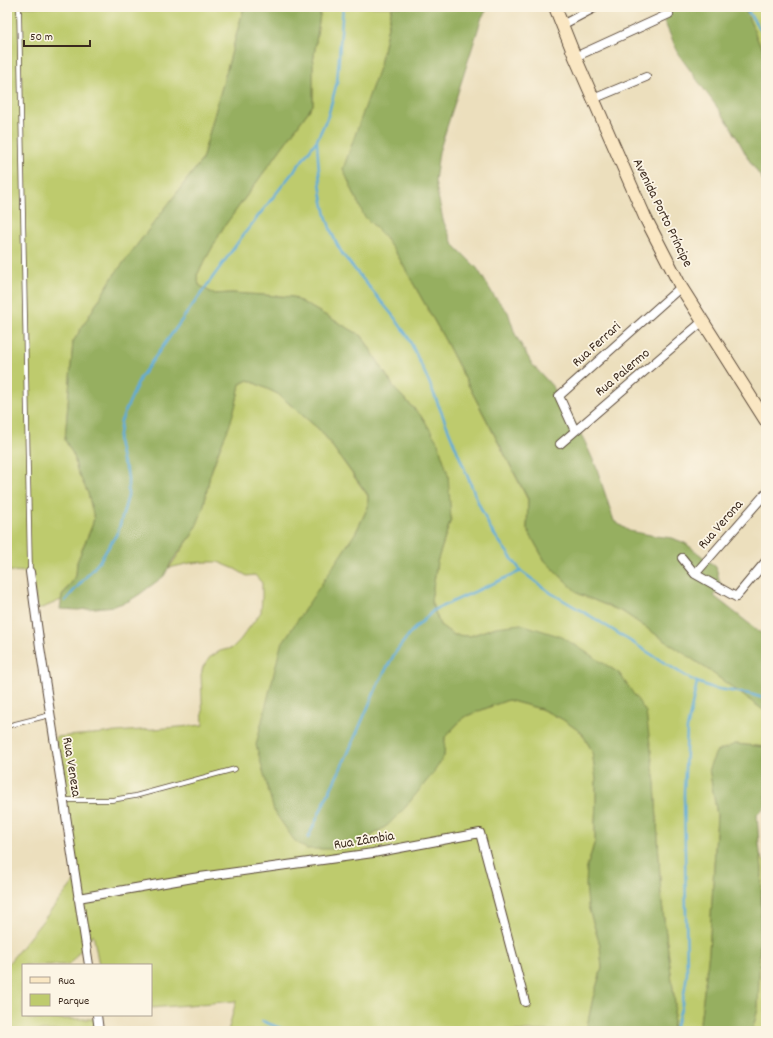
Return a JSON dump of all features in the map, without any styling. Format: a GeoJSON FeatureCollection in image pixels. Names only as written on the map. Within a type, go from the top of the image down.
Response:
{"type":"FeatureCollection","features":[{"type":"Feature","properties":{"kind":"street","name":"Avenida Porto Príncipe"},"geometry":{"type":"LineString","coordinates":[[555,7],[575,57],[645,217],[682,288],[766,421]]}},
{"type":"Feature","properties":{"kind":"street"},"geometry":{"type":"LineString","coordinates":[[562,25],[596,7]]}},
{"type":"Feature","properties":{"kind":"street"},"geometry":{"type":"LineString","coordinates":[[575,57],[669,14]]}},
{"type":"Feature","properties":{"kind":"street"},"geometry":{"type":"LineString","coordinates":[[593,99],[646,76]]}},
{"type":"Feature","properties":{"kind":"street","name":"Rua Ferrari"},"geometry":{"type":"LineString","coordinates":[[575,431],[559,396],[682,288]]}},
{"type":"Feature","properties":{"kind":"street","name":"Rua Palermo"},"geometry":{"type":"LineString","coordinates":[[560,444],[703,322]]}},
{"type":"Feature","properties":{"kind":"street","name":"Rua Verona"},"geometry":{"type":"LineString","coordinates":[[695,574],[766,493]]}},
{"type":"Feature","properties":{"kind":"street"},"geometry":{"type":"LineString","coordinates":[[682,558],[695,574],[736,597],[766,561]]}},
{"type":"Feature","properties":{"kind":"street","name":"Rua Veneza"},"geometry":{"type":"LineString","coordinates":[[30,572],[50,715],[89,964]]}},
{"type":"Feature","properties":{"kind":"street","name":"Rua Zâmbia"},"geometry":{"type":"LineString","coordinates":[[78,898],[193,878],[373,854],[480,833],[526,1002]]}},
{"type":"Feature","properties":{"kind":"street"},"geometry":{"type":"LineString","coordinates":[[97,1016],[99,1031]]}},
{"type":"Feature","properties":{"kind":"lane"},"geometry":{"type":"LineString","coordinates":[[19,7],[30,572]]}},
{"type":"Feature","properties":{"kind":"lane"},"geometry":{"type":"LineString","coordinates":[[7,726],[50,715]]}},
{"type":"Feature","properties":{"kind":"lane"},"geometry":{"type":"LineString","coordinates":[[63,800],[112,800],[135,796],[235,769]]}},
{"type":"Feature","properties":{"kind":"green space"},"geometry":{"type":"Polygon","coordinates":[[[7,7],[244,7],[202,160],[114,275],[73,342],[65,440],[74,456],[77,470],[88,493],[94,518],[77,562],[76,576],[62,596],[61,600],[38,610],[30,572],[7,571],[7,7]]]}},
{"type":"Feature","properties":{"kind":"green space"},"geometry":{"type":"Polygon","coordinates":[[[244,7],[321,7],[313,63],[313,105],[223,228],[197,275],[199,285],[213,294],[232,293],[293,297],[362,336],[395,389],[423,418],[438,443],[448,474],[451,519],[437,562],[431,601],[440,625],[454,635],[470,636],[496,627],[521,624],[562,637],[619,673],[646,712],[655,783],[661,896],[675,1004],[672,1031],[586,1031],[593,998],[602,968],[600,945],[588,906],[586,885],[587,867],[595,841],[596,779],[592,751],[582,733],[562,719],[541,709],[508,700],[464,717],[445,737],[444,756],[434,772],[404,809],[388,825],[351,847],[336,849],[306,849],[294,840],[274,811],[256,745],[281,645],[356,532],[368,507],[368,495],[322,432],[278,394],[248,380],[240,384],[229,427],[210,475],[203,509],[198,522],[192,535],[172,561],[164,576],[129,601],[114,606],[78,610],[60,609],[62,596],[76,576],[77,562],[94,518],[88,493],[77,470],[74,456],[65,440],[73,342],[114,275],[202,160],[244,7]]]}},
{"type":"Feature","properties":{"kind":"green space"},"geometry":{"type":"Polygon","coordinates":[[[321,7],[392,7],[380,65],[364,112],[364,216],[382,234],[398,256],[445,340],[528,500],[527,529],[545,561],[579,594],[623,612],[707,669],[766,712],[766,747],[735,744],[709,768],[717,815],[709,952],[699,1031],[672,1031],[675,1004],[661,896],[655,783],[496,627],[470,636],[454,635],[440,625],[431,601],[437,562],[451,519],[423,418],[395,389],[362,336],[293,297],[232,293],[213,294],[199,285],[197,275],[223,228],[313,105],[313,63],[321,7]]]}},
{"type":"Feature","properties":{"kind":"green space"},"geometry":{"type":"Polygon","coordinates":[[[392,7],[489,7],[482,17],[439,152],[435,181],[443,220],[453,244],[477,268],[494,296],[508,312],[515,334],[532,364],[553,387],[569,412],[597,469],[614,521],[629,531],[672,538],[685,543],[716,567],[721,588],[714,596],[766,637],[766,712],[707,669],[623,612],[579,594],[545,561],[527,529],[528,499],[445,340],[398,256],[382,234],[364,216],[343,169],[380,65],[392,7]]]}},
{"type":"Feature","properties":{"kind":"green space"},"geometry":{"type":"Polygon","coordinates":[[[663,7],[744,7],[759,43],[766,53],[766,185],[749,160],[730,125],[679,55],[665,23],[663,7]]]}},
{"type":"Feature","properties":{"kind":"green space"},"geometry":{"type":"Polygon","coordinates":[[[744,7],[766,7],[766,53],[759,43],[744,7]]]}},
{"type":"Feature","properties":{"kind":"green space"},"geometry":{"type":"Polygon","coordinates":[[[248,380],[278,394],[322,432],[368,496],[368,507],[356,532],[368,838],[388,825],[404,809],[444,756],[445,737],[464,717],[497,704],[508,700],[541,709],[562,719],[582,733],[592,751],[596,779],[595,841],[587,867],[588,906],[600,945],[602,968],[593,998],[586,1031],[228,1031],[236,1001],[152,1008],[152,964],[99,964],[93,934],[70,964],[22,964],[22,1016],[30,1016],[28,1019],[99,1019],[100,1031],[7,1031],[7,965],[78,877],[55,737],[203,725],[201,675],[203,667],[210,657],[220,651],[232,648],[240,640],[261,612],[262,583],[255,575],[247,576],[218,562],[190,563],[169,568],[192,535],[203,509],[210,475],[236,404],[240,384],[248,380]]]}},
{"type":"Feature","properties":{"kind":"green space"},"geometry":{"type":"Polygon","coordinates":[[[735,744],[766,747],[766,805],[757,815],[762,869],[758,1009],[752,1031],[699,1031],[709,952],[717,815],[709,768],[716,752],[735,744]]]}},
{"type":"Feature","properties":{"kind":"green space"},"geometry":{"type":"Polygon","coordinates":[[[760,855],[766,864],[766,1031],[752,1031],[758,1009],[762,869],[760,855]]]}},
{"type":"Feature","properties":{"kind":"waterway"},"geometry":{"type":"LineString","coordinates":[[65,601],[99,562],[118,532],[128,496],[127,471],[122,460],[118,441],[121,421],[140,378],[244,234],[317,140],[328,116],[337,82],[343,7]]}},
{"type":"Feature","properties":{"kind":"waterway"},"geometry":{"type":"LineString","coordinates":[[745,7],[766,38]]}},
{"type":"Feature","properties":{"kind":"waterway"},"geometry":{"type":"LineString","coordinates":[[317,140],[322,199],[330,228],[336,242],[343,255],[394,317],[408,337],[429,382],[491,530],[521,571],[551,593],[597,620],[687,677],[713,688],[750,694],[766,699]]}},
{"type":"Feature","properties":{"kind":"waterway"},"geometry":{"type":"LineString","coordinates":[[308,838],[379,682],[395,653],[411,632],[434,610],[521,571]]}},
{"type":"Feature","properties":{"kind":"waterway"},"geometry":{"type":"LineString","coordinates":[[673,1031],[681,1010],[687,974],[684,792],[687,729],[697,682]]}},
{"type":"Feature","properties":{"kind":"waterway"},"geometry":{"type":"LineString","coordinates":[[262,1021],[288,1031]]}}]}
